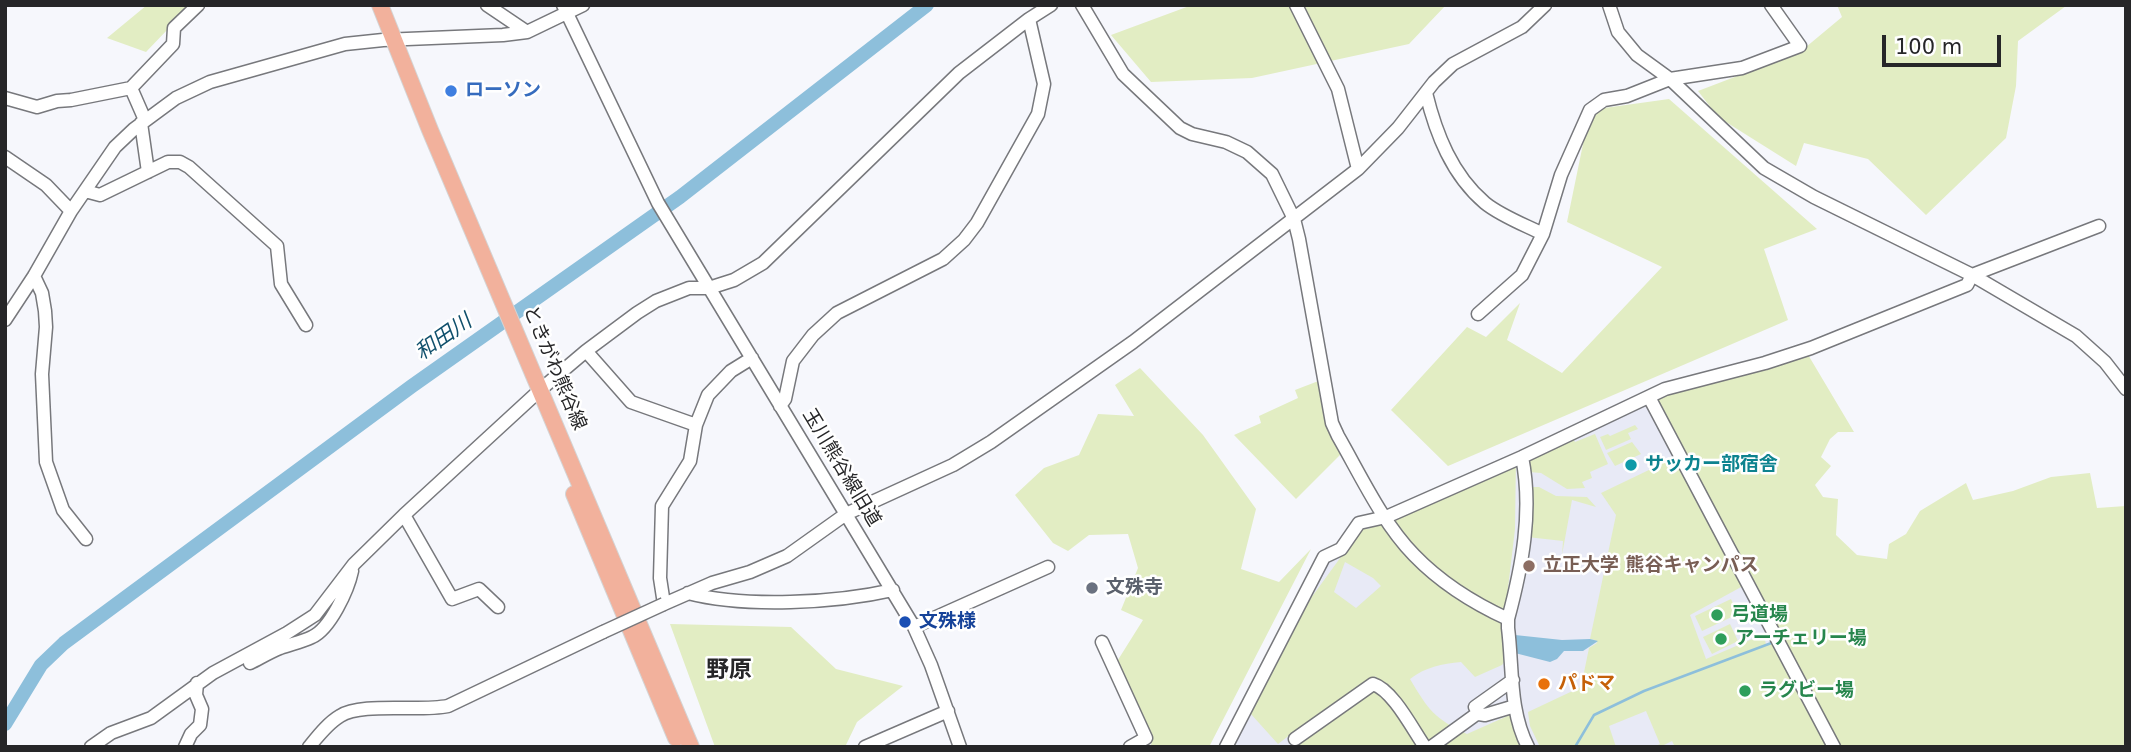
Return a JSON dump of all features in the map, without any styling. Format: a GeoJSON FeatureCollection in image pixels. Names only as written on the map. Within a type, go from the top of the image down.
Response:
{"type":"FeatureCollection","features":[{"type":"Feature","properties":{"kind":"main road","name":"ときがわ熊谷線"},"geometry":{"type":"LineString","coordinates":[[370,5],[388,40],[516,346],[691,747]]}},
{"type":"Feature","properties":{"kind":"main road","name":"ときがわ熊谷線"},"geometry":{"type":"LineString","coordinates":[[380,5],[388,40]]}},
{"type":"Feature","properties":{"kind":"main road","name":"ときがわ熊谷線"},"geometry":{"type":"LineString","coordinates":[[537,394],[680,747]]}},
{"type":"Feature","properties":{"kind":"street"},"geometry":{"type":"LineString","coordinates":[[5,98],[37,107],[131,88],[173,44],[174,27],[198,5]]}},
{"type":"Feature","properties":{"kind":"street"},"geometry":{"type":"LineString","coordinates":[[487,5],[527,32]]}},
{"type":"Feature","properties":{"kind":"street"},"geometry":{"type":"LineString","coordinates":[[5,320],[71,211],[115,147],[143,121],[176,98],[210,82],[318,51],[388,40],[527,32],[566,10],[583,5]]}},
{"type":"Feature","properties":{"kind":"street"},"geometry":{"type":"LineString","coordinates":[[91,747],[111,733],[151,718],[197,683],[315,615],[354,564],[404,514],[586,351],[656,301],[689,288],[709,288],[734,280],[763,263],[959,73],[1051,5]]}},
{"type":"Feature","properties":{"kind":"street"},"geometry":{"type":"LineString","coordinates":[[1082,5],[1123,74],[1180,128],[1192,134],[1226,142],[1247,152],[1264,166],[1277,183],[1294,219],[1332,423],[1386,517],[1413,554],[1434,574],[1481,607],[1508,620]]}},
{"type":"Feature","properties":{"kind":"street"},"geometry":{"type":"LineString","coordinates":[[1296,5],[1338,89],[1358,169]]}},
{"type":"Feature","properties":{"kind":"street"},"geometry":{"type":"LineString","coordinates":[[309,747],[321,732],[346,713],[368,708],[429,710],[448,706],[688,593],[787,556],[846,514],[953,465],[991,442],[1133,342],[1294,219],[1358,169],[1398,128],[1453,64],[1522,27],[1545,5]]}},
{"type":"Feature","properties":{"kind":"street"},"geometry":{"type":"LineString","coordinates":[[1609,5],[1618,32],[1625,43],[1670,79],[1764,168],[1814,197],[1972,275],[2076,337],[2105,362],[2126,389]]}},
{"type":"Feature","properties":{"kind":"street"},"geometry":{"type":"LineString","coordinates":[[1478,314],[1522,275],[1543,234],[1561,175],[1590,110],[1604,100],[1626,96],[1670,79],[1742,68],[1800,46],[1771,5]]}},
{"type":"Feature","properties":{"kind":"street","name":"玉川熊谷線旧道"},"geometry":{"type":"LineString","coordinates":[[566,10],[667,219],[914,627],[960,747]]}},
{"type":"Feature","properties":{"kind":"street"},"geometry":{"type":"LineString","coordinates":[[780,406],[785,399],[793,361],[813,335],[836,313],[943,259],[964,240],[977,223],[1038,114],[1044,84],[1029,19]]}},
{"type":"Feature","properties":{"kind":"street"},"geometry":{"type":"LineString","coordinates":[[131,88],[143,121],[148,172]]}},
{"type":"Feature","properties":{"kind":"street"},"geometry":{"type":"LineString","coordinates":[[1426,93],[1441,145],[1461,177],[1486,204],[1543,234]]}},
{"type":"Feature","properties":{"kind":"street"},"geometry":{"type":"LineString","coordinates":[[5,157],[46,185],[71,211]]}},
{"type":"Feature","properties":{"kind":"street"},"geometry":{"type":"LineString","coordinates":[[85,191],[100,195],[168,162],[180,162],[189,167],[277,246],[280,253],[281,284],[306,325]]}},
{"type":"Feature","properties":{"kind":"street"},"geometry":{"type":"LineString","coordinates":[[1226,747],[1324,557],[1340,549],[1359,523],[1386,517],[1522,457],[1665,388],[1765,363],[1811,348],[1967,285],[1972,275],[2099,226]]}},
{"type":"Feature","properties":{"kind":"street"},"geometry":{"type":"LineString","coordinates":[[34,276],[42,293],[46,327],[42,374],[46,462],[63,510],[86,539]]}},
{"type":"Feature","properties":{"kind":"street"},"geometry":{"type":"LineString","coordinates":[[586,351],[631,402],[696,425]]}},
{"type":"Feature","properties":{"kind":"street"},"geometry":{"type":"LineString","coordinates":[[664,604],[660,578],[662,506],[690,461],[696,425],[708,395],[732,369],[752,358]]}},
{"type":"Feature","properties":{"kind":"street"},"geometry":{"type":"LineString","coordinates":[[1649,397],[1835,747]]}},
{"type":"Feature","properties":{"kind":"street"},"geometry":{"type":"LineString","coordinates":[[1522,457],[1527,480],[1522,558],[1508,620],[1515,706],[1519,728],[1528,747]]}},
{"type":"Feature","properties":{"kind":"street"},"geometry":{"type":"LineString","coordinates":[[404,514],[452,599],[479,589],[498,607]]}},
{"type":"Feature","properties":{"kind":"street"},"geometry":{"type":"LineString","coordinates":[[914,627],[1048,566]]}},
{"type":"Feature","properties":{"kind":"street"},"geometry":{"type":"LineString","coordinates":[[688,593],[711,599],[754,602],[845,598],[893,590]]}},
{"type":"Feature","properties":{"kind":"street"},"geometry":{"type":"LineString","coordinates":[[1101,642],[1146,738],[1130,747]]}},
{"type":"Feature","properties":{"kind":"street"},"geometry":{"type":"LineString","coordinates":[[1513,680],[1475,707],[1478,713],[1485,715],[1515,706]]}},
{"type":"Feature","properties":{"kind":"street"},"geometry":{"type":"LineString","coordinates":[[185,747],[191,734],[200,725],[202,709],[197,695],[197,683]]}},
{"type":"Feature","properties":{"kind":"street"},"geometry":{"type":"LineString","coordinates":[[1295,739],[1373,684],[1389,695],[1425,747]]}},
{"type":"Feature","properties":{"kind":"street"},"geometry":{"type":"LineString","coordinates":[[865,747],[948,711]]}},
{"type":"Feature","properties":{"kind":"street"},"geometry":{"type":"LineString","coordinates":[[1431,747],[1478,713]]}},
{"type":"Feature","properties":{"kind":"shaded area","name":"立正大学 熊谷キャンパス"},"geometry":{"type":"Polygon","coordinates":[[[1653,397],[1833,747],[1228,747],[1325,557],[1353,530],[1653,397]]]}},
{"type":"Feature","properties":{"kind":"green space"},"geometry":{"type":"Polygon","coordinates":[[[147,5],[191,5],[146,52],[107,38],[147,5]]]}},
{"type":"Feature","properties":{"kind":"green space"},"geometry":{"type":"Polygon","coordinates":[[[1192,5],[1446,5],[1409,44],[1252,78],[1151,82],[1111,35],[1192,5]]]}},
{"type":"Feature","properties":{"kind":"green space"},"geometry":{"type":"Polygon","coordinates":[[[1837,5],[2066,6],[2018,41],[2016,86],[2006,138],[1926,215],[1868,159],[1804,143],[1796,166],[1718,117],[1698,91],[1800,52],[1842,17],[1837,5]]]}},
{"type":"Feature","properties":{"kind":"green space"},"geometry":{"type":"Polygon","coordinates":[[[1669,99],[1817,229],[1764,249],[1788,320],[1448,466],[1391,410],[1467,327],[1486,337],[1520,303],[1507,340],[1562,373],[1662,267],[1567,222],[1590,110],[1669,99]]]}},
{"type":"Feature","properties":{"kind":"green space"},"geometry":{"type":"Polygon","coordinates":[[[1807,353],[1854,432],[1838,432],[1830,439],[1821,457],[1831,466],[1815,485],[1823,497],[1838,499],[1836,535],[1857,555],[1887,559],[1889,544],[1906,534],[1920,511],[1966,483],[1973,500],[2013,491],[2051,477],[2090,473],[2097,508],[2126,506],[2126,747],[1837,747],[1655,396],[1807,353]]]}},
{"type":"Feature","properties":{"kind":"green space"},"geometry":{"type":"Polygon","coordinates":[[[1140,368],[1203,435],[1256,509],[1241,569],[1279,582],[1311,549],[1209,747],[1150,747],[1152,742],[1116,663],[1143,620],[1121,610],[1138,568],[1128,534],[1089,535],[1068,551],[1053,543],[1015,495],[1044,468],[1079,455],[1098,414],[1134,416],[1115,385],[1140,368]]]}},
{"type":"Feature","properties":{"kind":"green space"},"geometry":{"type":"Polygon","coordinates":[[[1321,380],[1342,453],[1296,499],[1234,435],[1261,423],[1259,416],[1298,398],[1295,390],[1321,380]]]}},
{"type":"Feature","properties":{"kind":"green space"},"geometry":{"type":"Polygon","coordinates":[[[1635,425],[1638,429],[1628,433],[1631,439],[1606,450],[1600,437],[1608,434],[1610,436],[1635,425]]]}},
{"type":"Feature","properties":{"kind":"green space"},"geometry":{"type":"Polygon","coordinates":[[[1595,434],[1608,464],[1590,472],[1592,478],[1582,482],[1585,488],[1567,489],[1541,473],[1529,472],[1529,458],[1573,439],[1575,442],[1595,434]]]}},
{"type":"Feature","properties":{"kind":"green space"},"geometry":{"type":"Polygon","coordinates":[[[1632,442],[1641,454],[1615,466],[1607,453],[1632,442]]]}},
{"type":"Feature","properties":{"kind":"green space"},"geometry":{"type":"Polygon","coordinates":[[[1678,456],[1743,586],[1690,615],[1706,659],[1764,634],[1766,645],[1775,641],[1833,747],[1675,747],[1672,741],[1660,747],[1653,747],[1660,744],[1646,711],[1609,726],[1616,747],[1540,747],[1530,726],[1528,712],[1581,687],[1589,648],[1597,643],[1590,639],[1616,515],[1601,493],[1678,456]]]}},
{"type":"Feature","properties":{"kind":"green space"},"geometry":{"type":"Polygon","coordinates":[[[1516,458],[1515,529],[1504,622],[1506,659],[1502,665],[1475,677],[1461,662],[1434,667],[1410,679],[1433,712],[1467,734],[1512,714],[1524,747],[1302,747],[1297,741],[1377,689],[1376,676],[1278,744],[1250,713],[1311,598],[1362,528],[1368,529],[1516,458]],[[1345,562],[1334,592],[1356,608],[1381,586],[1373,578],[1345,562]]]}},
{"type":"Feature","properties":{"kind":"green space"},"geometry":{"type":"Polygon","coordinates":[[[1529,487],[1539,487],[1556,496],[1587,497],[1596,507],[1572,500],[1562,555],[1563,541],[1527,537],[1529,487]]]}},
{"type":"Feature","properties":{"kind":"green space","name":"弓道場"},"geometry":{"type":"Polygon","coordinates":[[[1731,599],[1738,614],[1702,631],[1695,616],[1731,599]]]}},
{"type":"Feature","properties":{"kind":"green space"},"geometry":{"type":"Polygon","coordinates":[[[670,624],[791,627],[836,669],[903,686],[857,722],[845,747],[715,747],[670,624]]]}},
{"type":"Feature","properties":{"kind":"green space","name":"アーチェリー場"},"geometry":{"type":"Polygon","coordinates":[[[1730,624],[1738,641],[1712,654],[1703,637],[1730,624]]]}},
{"type":"Feature","properties":{"kind":"water"},"geometry":{"type":"Polygon","coordinates":[[[1515,635],[1598,641],[1583,651],[1564,651],[1550,662],[1515,653],[1515,635]]]}},
{"type":"Feature","properties":{"kind":"waterway","name":"和田川"},"geometry":{"type":"LineString","coordinates":[[5,724],[41,665],[64,643],[412,386],[680,197],[927,5]]}},
{"type":"Feature","properties":{"kind":"waterway"},"geometry":{"type":"LineString","coordinates":[[1575,747],[1594,715],[1644,691],[1774,642]]}},
{"type":"Feature","properties":{"kind":"place","name":"ローソン"},"geometry":{"type":"Point","coordinates":[451,91]}},
{"type":"Feature","properties":{"kind":"place","name":"サッカー部宿舎"},"geometry":{"type":"Point","coordinates":[1631,465]}},
{"type":"Feature","properties":{"kind":"place","name":"立正大学 熊谷キャンパス"},"geometry":{"type":"Point","coordinates":[1529,566]}},
{"type":"Feature","properties":{"kind":"place","name":"文殊寺"},"geometry":{"type":"Point","coordinates":[1092,588]}},
{"type":"Feature","properties":{"kind":"place","name":"弓道場"},"geometry":{"type":"Point","coordinates":[1717,615]}},
{"type":"Feature","properties":{"kind":"place","name":"文殊様"},"geometry":{"type":"Point","coordinates":[905,622]}},
{"type":"Feature","properties":{"kind":"place","name":"アーチェリー場"},"geometry":{"type":"Point","coordinates":[1721,639]}},
{"type":"Feature","properties":{"kind":"place","name":"パドマ"},"geometry":{"type":"Point","coordinates":[1544,684]}},
{"type":"Feature","properties":{"kind":"place","name":"ラグビー場"},"geometry":{"type":"Point","coordinates":[1745,691]}},
{"type":"Feature","properties":{"kind":"district","name":"野原"},"geometry":{"type":"Point","coordinates":[729,671]}}]}
